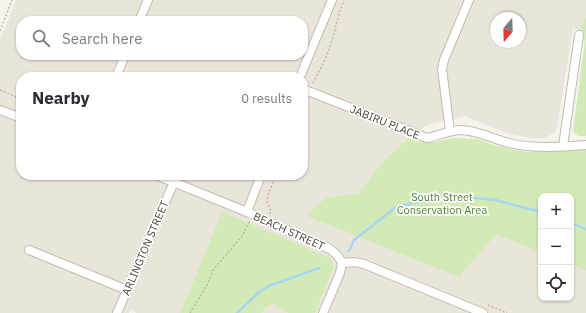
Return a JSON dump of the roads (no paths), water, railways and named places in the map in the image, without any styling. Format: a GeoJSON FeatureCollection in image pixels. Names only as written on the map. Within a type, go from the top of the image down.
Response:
{"type":"FeatureCollection","features":[{"type":"Feature","properties":{"kind":"street"},"geometry":{"type":"LineString","coordinates":[[141,16],[148,0]]}},
{"type":"Feature","properties":{"kind":"street"},"geometry":{"type":"LineString","coordinates":[[308,58],[332,0]]}},
{"type":"Feature","properties":{"kind":"street"},"geometry":{"type":"LineString","coordinates":[[450,131],[442,69],[444,60],[469,0]]}},
{"type":"Feature","properties":{"kind":"street"},"geometry":{"type":"LineString","coordinates":[[564,146],[579,35]]}},
{"type":"Feature","properties":{"kind":"street"},"geometry":{"type":"LineString","coordinates":[[118,72],[123,60]]}},
{"type":"Feature","properties":{"kind":"street"},"geometry":{"type":"LineString","coordinates":[[302,72],[307,60]]}},
{"type":"Feature","properties":{"kind":"street","name":"JABIRU PLACE"},"geometry":{"type":"LineString","coordinates":[[308,91],[427,138],[450,131],[461,130],[474,131],[509,143],[530,146],[586,145]]}},
{"type":"Feature","properties":{"kind":"street"},"geometry":{"type":"LineString","coordinates":[[0,110],[16,116]]}},
{"type":"Feature","properties":{"kind":"street","name":"BEACH STREET"},"geometry":{"type":"LineString","coordinates":[[169,180],[247,212],[328,248],[335,252],[342,263]]}},
{"type":"Feature","properties":{"kind":"street"},"geometry":{"type":"LineString","coordinates":[[247,212],[259,180]]}},
{"type":"Feature","properties":{"kind":"street","name":"ARLINGTON STREET"},"geometry":{"type":"LineString","coordinates":[[117,313],[174,182]]}},
{"type":"Feature","properties":{"kind":"street"},"geometry":{"type":"LineString","coordinates":[[29,250],[127,290]]}},
{"type":"Feature","properties":{"kind":"street"},"geometry":{"type":"LineString","coordinates":[[323,313],[340,273],[342,263],[354,262],[364,264],[483,313]]}},
{"type":"Feature","properties":{"kind":"waterway"},"geometry":{"type":"LineString","coordinates":[[349,251],[354,240],[396,207],[448,195],[495,200],[538,211]]}},
{"type":"Feature","properties":{"kind":"waterway"},"geometry":{"type":"LineString","coordinates":[[574,224],[586,229]]}},
{"type":"Feature","properties":{"kind":"waterway"},"geometry":{"type":"LineString","coordinates":[[237,313],[259,292],[269,286],[319,268]]}},
{"type":"Feature","properties":{"kind":"park label","name":"South Street Conservation Area"},"geometry":{"type":"Point","coordinates":[442,203]}}]}
